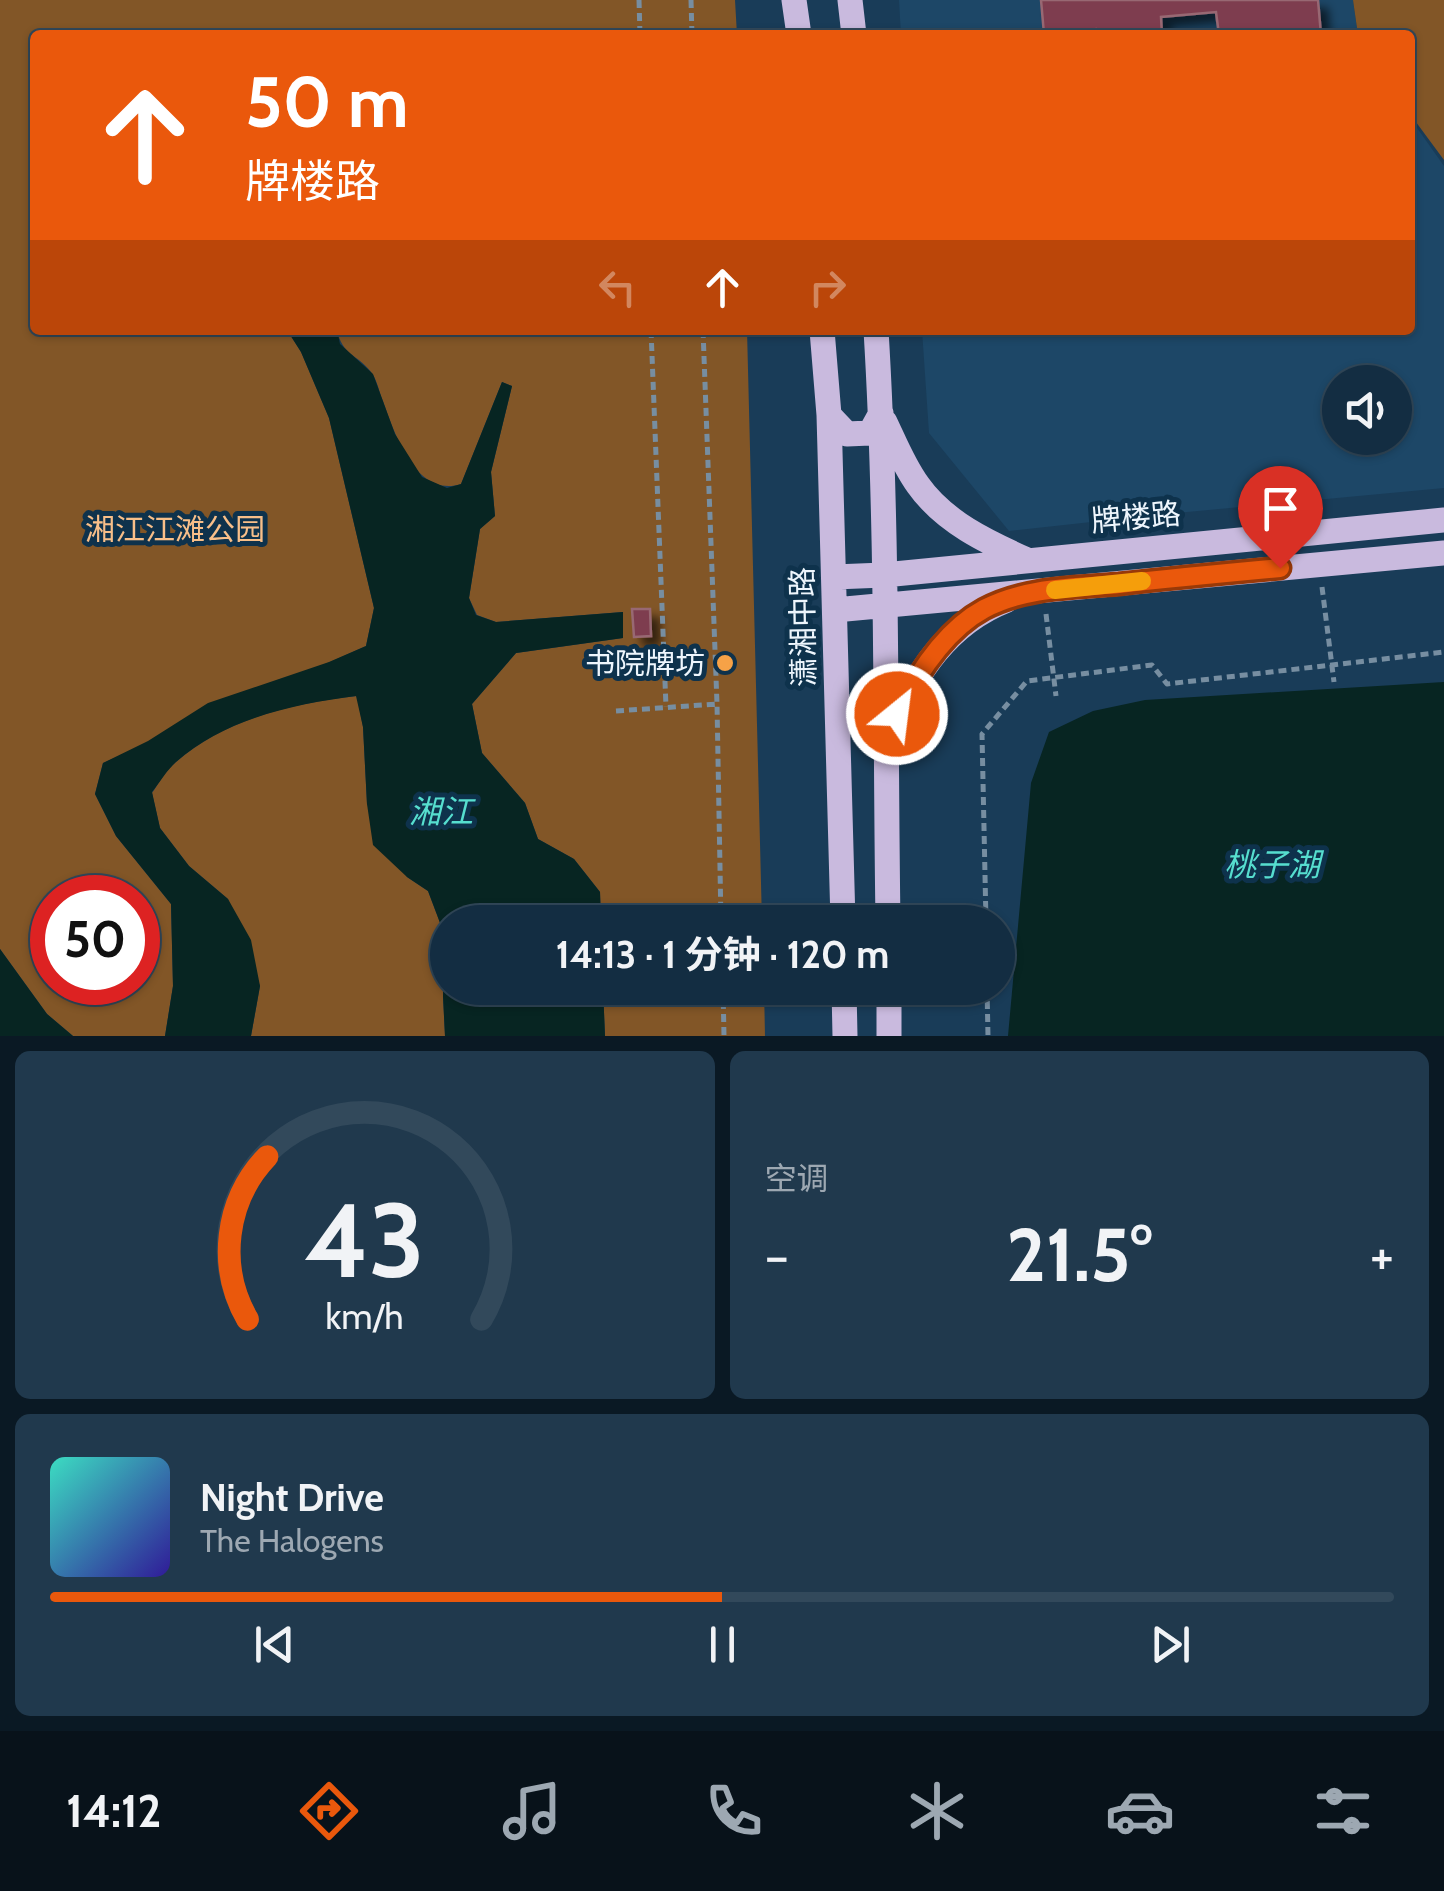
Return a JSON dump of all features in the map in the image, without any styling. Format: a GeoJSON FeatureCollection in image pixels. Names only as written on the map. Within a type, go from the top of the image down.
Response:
{"type":"FeatureCollection","features":[{"type":"Feature","properties":{"kind":"main road"},"geometry":{"type":"LineString","coordinates":[[794,0],[798,30]]}},
{"type":"Feature","properties":{"kind":"main road"},"geometry":{"type":"LineString","coordinates":[[850,0],[853,30]]}},
{"type":"Feature","properties":{"kind":"main road","name":"潇湘中路"},"geometry":{"type":"LineString","coordinates":[[822,335],[829,415],[843,905]]}},
{"type":"Feature","properties":{"kind":"main road"},"geometry":{"type":"LineString","coordinates":[[876,335],[885,606],[888,905]]}},
{"type":"Feature","properties":{"kind":"main road"},"geometry":{"type":"LineString","coordinates":[[829,415],[847,434],[870,433],[881,413]]}},
{"type":"Feature","properties":{"kind":"main road"},"geometry":{"type":"LineString","coordinates":[[881,413],[919,486],[940,508],[978,537],[1027,560]]}},
{"type":"Feature","properties":{"kind":"main road","name":"牌楼路"},"geometry":{"type":"LineString","coordinates":[[834,577],[1444,520]]}},
{"type":"Feature","properties":{"kind":"main road"},"geometry":{"type":"LineString","coordinates":[[835,610],[1444,552]]}},
{"type":"Feature","properties":{"kind":"main road"},"geometry":{"type":"LineString","coordinates":[[886,738],[909,690],[942,645],[982,610],[1035,592]]}},
{"type":"Feature","properties":{"kind":"main road"},"geometry":{"type":"LineString","coordinates":[[844,1005],[844,1036]]}},
{"type":"Feature","properties":{"kind":"main road"},"geometry":{"type":"LineString","coordinates":[[889,1005],[889,1036]]}},
{"type":"Feature","properties":{"kind":"path"},"geometry":{"type":"LineString","coordinates":[[639,0],[640,30]]}},
{"type":"Feature","properties":{"kind":"path"},"geometry":{"type":"LineString","coordinates":[[691,0],[692,30]]}},
{"type":"Feature","properties":{"kind":"path"},"geometry":{"type":"LineString","coordinates":[[651,335],[666,707]]}},
{"type":"Feature","properties":{"kind":"path"},"geometry":{"type":"LineString","coordinates":[[703,335],[721,905]]}},
{"type":"Feature","properties":{"kind":"path"},"geometry":{"type":"LineString","coordinates":[[1319,564],[1334,682]]}},
{"type":"Feature","properties":{"kind":"path"},"geometry":{"type":"LineString","coordinates":[[1035,592],[1056,696]]}},
{"type":"Feature","properties":{"kind":"path"},"geometry":{"type":"LineString","coordinates":[[986,905],[982,734],[1027,681],[1152,665],[1167,684],[1444,652]]}},
{"type":"Feature","properties":{"kind":"path"},"geometry":{"type":"LineString","coordinates":[[616,710],[717,704]]}},
{"type":"Feature","properties":{"kind":"path"},"geometry":{"type":"LineString","coordinates":[[723,1005],[724,1036]]}},
{"type":"Feature","properties":{"kind":"path"},"geometry":{"type":"LineString","coordinates":[[988,1005],[988,1036]]}},
{"type":"Feature","properties":{"kind":"shaded area"},"geometry":{"type":"Polygon","coordinates":[[[899,0],[1353,0],[1357,30],[901,30],[899,0]]]}},
{"type":"Feature","properties":{"kind":"shaded area"},"geometry":{"type":"Polygon","coordinates":[[[1415,125],[1444,166],[1444,488],[1009,531],[929,433],[922,335],[1415,335],[1415,125]]]}},
{"type":"Feature","properties":{"kind":"green space","name":"湘江江滩公园"},"geometry":{"type":"Polygon","coordinates":[[[0,0],[735,0],[737,30],[30,30],[30,335],[290,335],[329,418],[374,608],[366,646],[103,763],[95,794],[116,836],[148,875],[30,875],[30,990],[0,949],[0,0]]]}},
{"type":"Feature","properties":{"kind":"green space"},"geometry":{"type":"Polygon","coordinates":[[[1353,0],[1444,0],[1444,160],[1415,121],[1415,30],[1357,30],[1353,0]]]}},
{"type":"Feature","properties":{"kind":"green space"},"geometry":{"type":"Polygon","coordinates":[[[338,335],[747,335],[762,905],[600,905],[600,892],[574,859],[538,839],[525,803],[482,753],[472,704],[516,653],[623,638],[623,612],[496,622],[477,615],[469,598],[480,529],[495,516],[491,472],[512,386],[502,382],[461,484],[445,486],[432,482],[410,460],[373,375],[346,350],[338,335]]]}},
{"type":"Feature","properties":{"kind":"green space"},"geometry":{"type":"Polygon","coordinates":[[[357,696],[363,727],[367,804],[407,877],[428,891],[433,905],[430,905],[430,1005],[443,1005],[445,1036],[251,1036],[260,986],[228,899],[189,866],[160,828],[152,793],[176,762],[238,724],[309,703],[357,696]]]}},
{"type":"Feature","properties":{"kind":"green space","name":"湘江江滩公园"},"geometry":{"type":"Polygon","coordinates":[[[160,890],[171,904],[173,986],[165,1036],[73,1036],[40,1005],[160,1005],[160,890]]]}},
{"type":"Feature","properties":{"kind":"green space"},"geometry":{"type":"Polygon","coordinates":[[[604,1005],[764,1005],[765,1036],[605,1036],[604,1005]]]}},
{"type":"Feature","properties":{"kind":"water","name":"湘江"},"geometry":{"type":"Polygon","coordinates":[[[290,335],[338,335],[340,344],[373,374],[395,434],[422,477],[447,488],[461,484],[502,382],[512,386],[491,472],[495,516],[480,529],[469,598],[476,615],[496,622],[623,612],[623,638],[516,653],[472,704],[482,753],[525,803],[538,839],[574,859],[600,892],[600,905],[433,905],[428,891],[373,845],[363,727],[356,696],[284,709],[238,724],[195,747],[176,762],[152,792],[160,828],[189,866],[228,899],[251,940],[260,986],[251,1036],[165,1036],[173,986],[171,904],[160,890],[160,875],[148,875],[116,836],[95,794],[103,763],[148,741],[208,703],[366,646],[374,608],[329,418],[290,335]]]}},
{"type":"Feature","properties":{"kind":"water","name":"桃子湖"},"geometry":{"type":"Polygon","coordinates":[[[1444,682],[1444,1036],[1008,1036],[1011,1005],[1015,1005],[1015,959],[1031,783],[1049,732],[1093,711],[1145,700],[1444,682]]]}},
{"type":"Feature","properties":{"kind":"water"},"geometry":{"type":"Polygon","coordinates":[[[0,949],[30,990],[30,1005],[40,1005],[73,1036],[0,1036],[0,949]]]}},
{"type":"Feature","properties":{"kind":"water","name":"湘江"},"geometry":{"type":"Polygon","coordinates":[[[443,1005],[604,1005],[605,1036],[445,1036],[443,1005]]]}},
{"type":"Feature","properties":{"kind":"building"},"geometry":{"type":"Polygon","coordinates":[[[1041,0],[1318,0],[1321,30],[1218,30],[1216,12],[1161,17],[1162,30],[1044,30],[1041,0]]]}},
{"type":"Feature","properties":{"kind":"building"},"geometry":{"type":"Polygon","coordinates":[[[632,609],[650,609],[651,636],[634,637],[632,609]]]}},
{"type":"Feature","properties":{"kind":"slow traffic"},"geometry":{"type":"LineString","coordinates":[[1055,590],[1142,581]]}},
{"type":"Feature","properties":{"kind":"place","name":"书院牌坊"},"geometry":{"type":"Point","coordinates":[725,663]}},
{"type":"Feature","properties":{"kind":"route"},"geometry":{"type":"LineString","coordinates":[[897,714],[931,656],[953,634],[982,610],[1027,592],[1280,568]]}}]}
